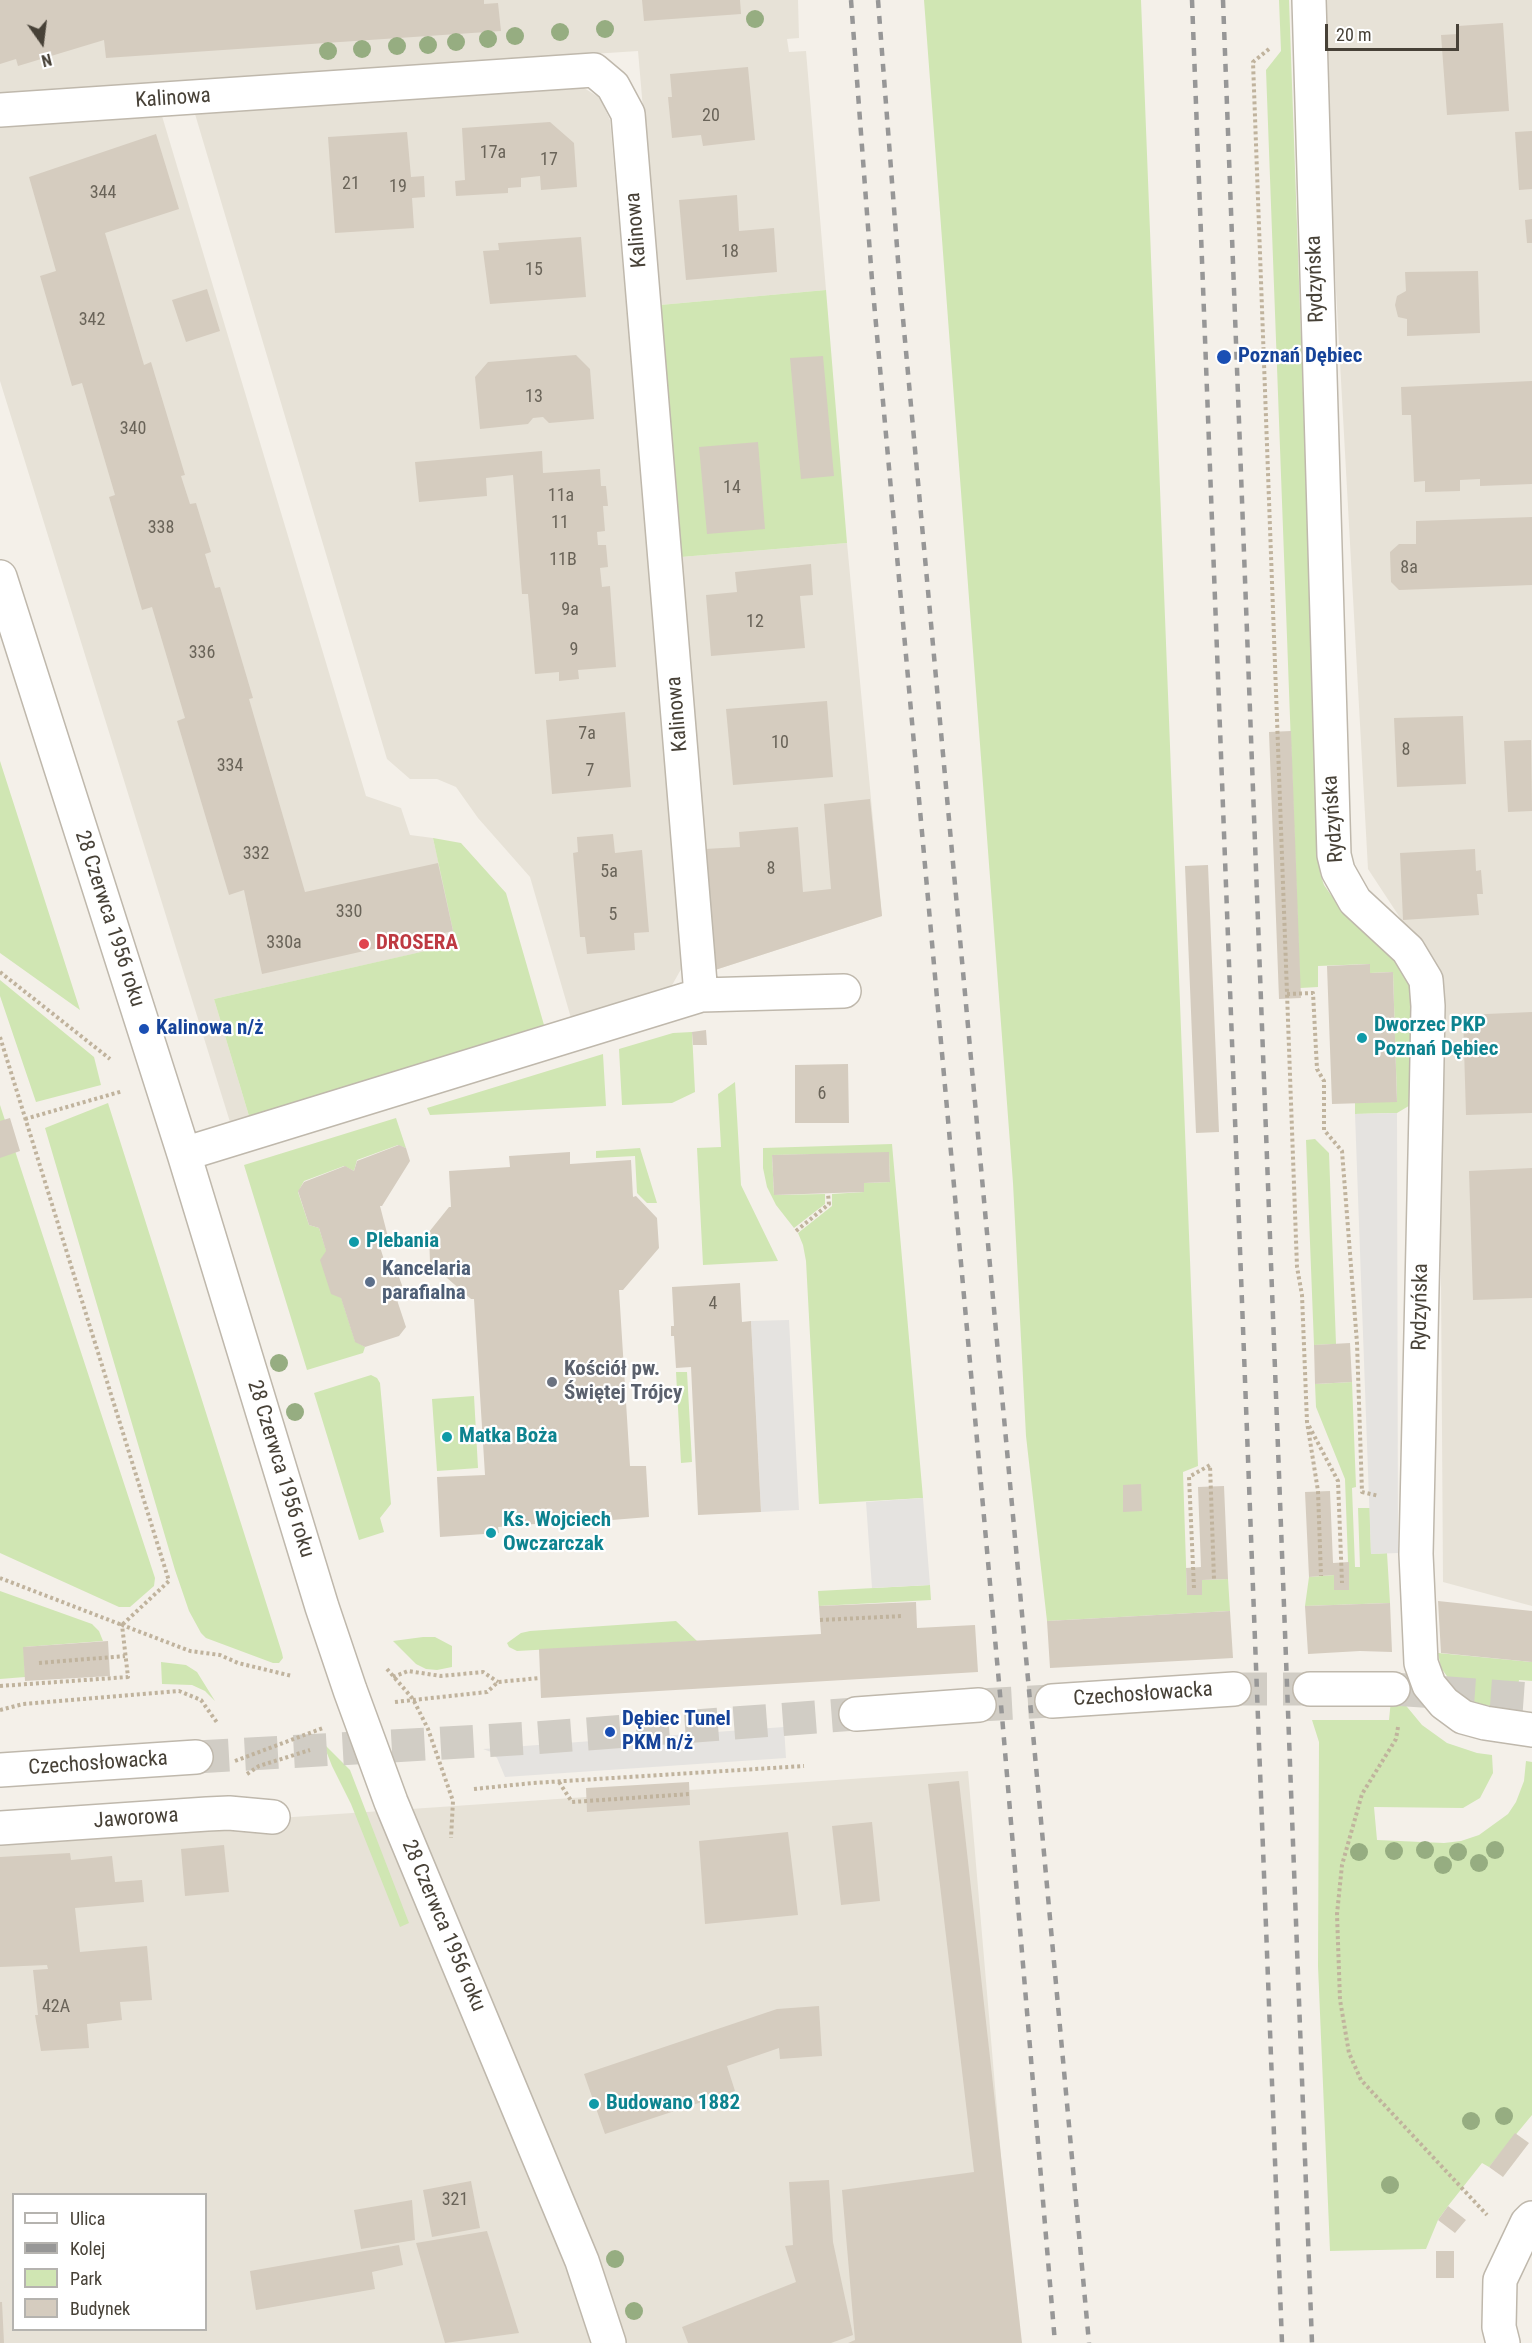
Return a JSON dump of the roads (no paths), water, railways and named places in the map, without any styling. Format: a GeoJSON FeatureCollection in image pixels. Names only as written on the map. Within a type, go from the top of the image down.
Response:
{"type":"FeatureCollection","features":[{"type":"Feature","properties":{"kind":"street","name":"Rydzyńska"},"geometry":{"type":"LineString","coordinates":[[1309,0],[1334,855],[1338,871],[1355,901],[1408,950],[1426,980],[1428,1006],[1416,1554],[1421,1663],[1430,1685],[1444,1703],[1463,1717],[1485,1723],[1532,1730]]}},
{"type":"Feature","properties":{"kind":"street","name":"Kalinowa"},"geometry":{"type":"LineString","coordinates":[[0,110],[594,70],[613,86],[628,114],[701,995]]}},
{"type":"Feature","properties":{"kind":"street","name":"28 Czerwca 1956 roku"},"geometry":{"type":"LineString","coordinates":[[0,577],[184,1154],[350,1690],[392,1802],[582,2262],[609,2343]]}},
{"type":"Feature","properties":{"kind":"street"},"geometry":{"type":"LineString","coordinates":[[184,1154],[701,995],[844,991]]}},
{"type":"Feature","properties":{"kind":"street","name":"Czechosłowacka"},"geometry":{"type":"LineString","coordinates":[[1052,1701],[1234,1689]]}},
{"type":"Feature","properties":{"kind":"street"},"geometry":{"type":"LineString","coordinates":[[1310,1689],[1397,1704]]}},
{"type":"Feature","properties":{"kind":"street"},"geometry":{"type":"LineString","coordinates":[[856,1714],[979,1705]]}},
{"type":"Feature","properties":{"kind":"street","name":"Czechosłowacka"},"geometry":{"type":"LineString","coordinates":[[0,1770],[196,1757]]}},
{"type":"Feature","properties":{"kind":"street","name":"Jaworowa"},"geometry":{"type":"LineString","coordinates":[[0,1828],[229,1813],[273,1816]]}},
{"type":"Feature","properties":{"kind":"street"},"geometry":{"type":"LineString","coordinates":[[1503,2343],[1499,2327],[1500,2280],[1527,2223],[1532,2218]]}},
{"type":"Feature","properties":{"kind":"tunnel"},"geometry":{"type":"LineString","coordinates":[[1234,1689],[1310,1689]]}},
{"type":"Feature","properties":{"kind":"tunnel"},"geometry":{"type":"LineString","coordinates":[[1393,1689],[1532,1699]]}},
{"type":"Feature","properties":{"kind":"tunnel"},"geometry":{"type":"LineString","coordinates":[[979,1705],[1052,1701]]}},
{"type":"Feature","properties":{"kind":"tunnel"},"geometry":{"type":"LineString","coordinates":[[196,1757],[533,1738],[856,1714]]}},
{"type":"Feature","properties":{"kind":"railway"},"geometry":{"type":"LineString","coordinates":[[851,0],[872,280],[1002,1716],[1055,2343]]}},
{"type":"Feature","properties":{"kind":"railway"},"geometry":{"type":"LineString","coordinates":[[878,0],[900,286],[1089,2343]]}},
{"type":"Feature","properties":{"kind":"railway"},"geometry":{"type":"LineString","coordinates":[[1192,0],[1282,2343]]}},
{"type":"Feature","properties":{"kind":"railway"},"geometry":{"type":"LineString","coordinates":[[1223,0],[1312,2343]]}},
{"type":"Feature","properties":{"kind":"place","name":"Poznań Dębiec"},"geometry":{"type":"Point","coordinates":[1224,357]}},
{"type":"Feature","properties":{"kind":"place","name":"DROSERA"},"geometry":{"type":"Point","coordinates":[364,944]}},
{"type":"Feature","properties":{"kind":"place","name":"Kalinowa n/ż"},"geometry":{"type":"Point","coordinates":[144,1029]}},
{"type":"Feature","properties":{"kind":"place","name":"Dworzec PKP Poznań Dębiec"},"geometry":{"type":"Point","coordinates":[1362,1038]}},
{"type":"Feature","properties":{"kind":"place","name":"Plebania"},"geometry":{"type":"Point","coordinates":[354,1242]}},
{"type":"Feature","properties":{"kind":"place","name":"Kancelaria parafialna"},"geometry":{"type":"Point","coordinates":[370,1282]}},
{"type":"Feature","properties":{"kind":"place","name":"Kościół pw. Świętej Trójcy"},"geometry":{"type":"Point","coordinates":[552,1382]}},
{"type":"Feature","properties":{"kind":"place","name":"Matka Boża"},"geometry":{"type":"Point","coordinates":[447,1437]}},
{"type":"Feature","properties":{"kind":"place","name":"Ks. Wojciech Owczarczak"},"geometry":{"type":"Point","coordinates":[491,1533]}},
{"type":"Feature","properties":{"kind":"place","name":"Dębiec Tunel PKM n/ż"},"geometry":{"type":"Point","coordinates":[610,1732]}},
{"type":"Feature","properties":{"kind":"place","name":"Budowano 1882"},"geometry":{"type":"Point","coordinates":[594,2104]}}]}
